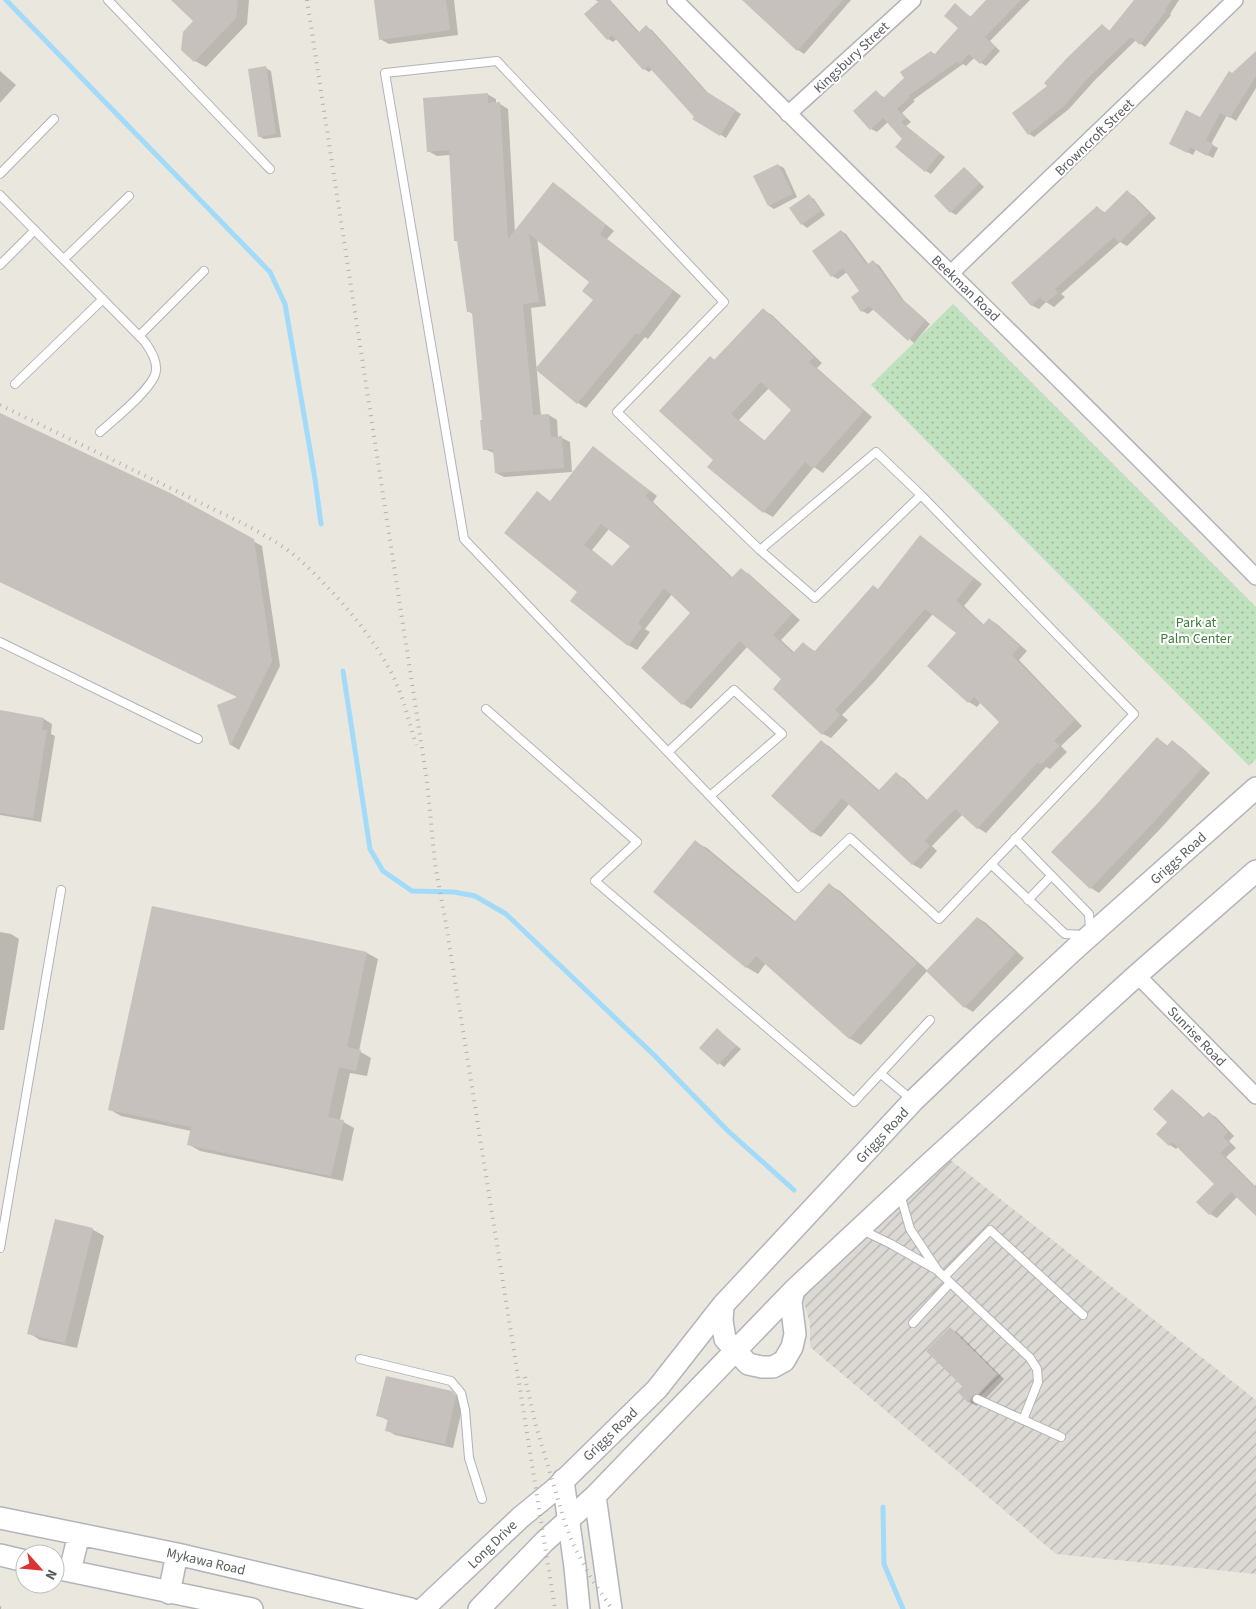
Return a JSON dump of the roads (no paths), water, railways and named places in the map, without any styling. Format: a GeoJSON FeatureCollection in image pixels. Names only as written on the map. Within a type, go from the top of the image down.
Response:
{"type":"FeatureCollection","features":[{"type":"Feature","properties":{"kind":"main road","name":"Griggs Road"},"geometry":{"type":"LineString","coordinates":[[563,1480],[657,1389],[724,1305],[913,1101],[985,1032],[1256,788]]}},
{"type":"Feature","properties":{"kind":"main road"},"geometry":{"type":"LineString","coordinates":[[479,1609],[569,1519],[595,1496],[794,1290],[1137,975],[1256,871]]}},
{"type":"Feature","properties":{"kind":"main road"},"geometry":{"type":"LineString","coordinates":[[724,1305],[722,1322],[725,1339],[748,1364],[773,1367],[784,1361],[792,1347],[795,1334],[791,1302],[794,1290]]}},
{"type":"Feature","properties":{"kind":"main road"},"geometry":{"type":"LineString","coordinates":[[563,1480],[580,1609]]}},
{"type":"Feature","properties":{"kind":"main road","name":"Long Drive"},"geometry":{"type":"LineString","coordinates":[[423,1609],[563,1480]]}},
{"type":"Feature","properties":{"kind":"main road"},"geometry":{"type":"LineString","coordinates":[[595,1496],[612,1609]]}},
{"type":"Feature","properties":{"kind":"main road","name":"Mykawa Road"},"geometry":{"type":"LineString","coordinates":[[0,1518],[177,1554],[411,1609]]}},
{"type":"Feature","properties":{"kind":"main road"},"geometry":{"type":"LineString","coordinates":[[65,1564],[79,1534]]}},
{"type":"Feature","properties":{"kind":"main road"},"geometry":{"type":"LineString","coordinates":[[169,1592],[177,1554]]}},
{"type":"Feature","properties":{"kind":"main road"},"geometry":{"type":"LineString","coordinates":[[0,1555],[15,1559]]}},
{"type":"Feature","properties":{"kind":"main road"},"geometry":{"type":"LineString","coordinates":[[65,1571],[252,1609]]}},
{"type":"Feature","properties":{"kind":"street","name":"Beekman Road"},"geometry":{"type":"LineString","coordinates":[[675,0],[1256,577]]}},
{"type":"Feature","properties":{"kind":"street","name":"Kingsbury Street"},"geometry":{"type":"LineString","coordinates":[[788,114],[913,0]]}},
{"type":"Feature","properties":{"kind":"street","name":"Browncroft Street"},"geometry":{"type":"LineString","coordinates":[[951,273],[1235,0]]}},
{"type":"Feature","properties":{"kind":"street","name":"Sunrise Road"},"geometry":{"type":"LineString","coordinates":[[1137,975],[1256,1096]]}},
{"type":"Feature","properties":{"kind":"lane"},"geometry":{"type":"LineString","coordinates":[[108,0],[270,169]]}},
{"type":"Feature","properties":{"kind":"lane"},"geometry":{"type":"LineString","coordinates":[[760,550],[876,452],[921,495],[1134,714],[939,919],[850,838],[798,888],[464,539],[385,73],[497,61],[724,302],[617,412],[760,550],[815,598],[921,495]]}},
{"type":"Feature","properties":{"kind":"lane"},"geometry":{"type":"LineString","coordinates":[[0,174],[54,119]]}},
{"type":"Feature","properties":{"kind":"lane"},"geometry":{"type":"LineString","coordinates":[[0,195],[139,336],[154,356],[156,374],[145,390],[100,432]]}},
{"type":"Feature","properties":{"kind":"lane"},"geometry":{"type":"LineString","coordinates":[[64,259],[128,196]]}},
{"type":"Feature","properties":{"kind":"lane"},"geometry":{"type":"LineString","coordinates":[[0,264],[35,230]]}},
{"type":"Feature","properties":{"kind":"lane"},"geometry":{"type":"LineString","coordinates":[[139,336],[204,271]]}},
{"type":"Feature","properties":{"kind":"lane"},"geometry":{"type":"LineString","coordinates":[[15,384],[103,299]]}},
{"type":"Feature","properties":{"kind":"lane"},"geometry":{"type":"LineString","coordinates":[[0,642],[198,739]]}},
{"type":"Feature","properties":{"kind":"lane"},"geometry":{"type":"LineString","coordinates":[[668,752],[734,690],[782,734],[710,796]]}},
{"type":"Feature","properties":{"kind":"lane"},"geometry":{"type":"LineString","coordinates":[[486,709],[637,842],[595,881],[854,1102],[930,1020]]}},
{"type":"Feature","properties":{"kind":"lane"},"geometry":{"type":"LineString","coordinates":[[991,864],[1065,934],[1091,936],[1089,914],[1015,838]]}},
{"type":"Feature","properties":{"kind":"lane"},"geometry":{"type":"LineString","coordinates":[[1028,900],[1051,876]]}},
{"type":"Feature","properties":{"kind":"lane"},"geometry":{"type":"LineString","coordinates":[[0,1248],[61,890]]}},
{"type":"Feature","properties":{"kind":"lane"},"geometry":{"type":"LineString","coordinates":[[881,1074],[913,1101]]}},
{"type":"Feature","properties":{"kind":"lane"},"geometry":{"type":"LineString","coordinates":[[899,1192],[910,1229],[944,1277]]}},
{"type":"Feature","properties":{"kind":"lane"},"geometry":{"type":"LineString","coordinates":[[860,1229],[891,1244],[944,1277],[1030,1358],[1037,1369],[1038,1382],[1023,1420]]}},
{"type":"Feature","properties":{"kind":"lane"},"geometry":{"type":"LineString","coordinates":[[913,1322],[944,1277],[990,1230],[1083,1315]]}},
{"type":"Feature","properties":{"kind":"lane"},"geometry":{"type":"LineString","coordinates":[[360,1359],[452,1382],[462,1394],[469,1458],[482,1499]]}},
{"type":"Feature","properties":{"kind":"lane"},"geometry":{"type":"LineString","coordinates":[[977,1399],[1061,1437]]}},
{"type":"Feature","properties":{"kind":"waterway"},"geometry":{"type":"LineString","coordinates":[[6,0],[270,272],[285,304],[321,524]]}},
{"type":"Feature","properties":{"kind":"waterway"},"geometry":{"type":"LineString","coordinates":[[343,671],[370,849],[383,871],[412,891],[454,892],[475,896],[506,914],[654,1055],[728,1131],[794,1190]]}},
{"type":"Feature","properties":{"kind":"waterway"},"geometry":{"type":"LineString","coordinates":[[883,1507],[884,1564],[903,1609]]}},
{"type":"Feature","properties":{"kind":"railway"},"geometry":{"type":"LineString","coordinates":[[307,0],[427,781],[435,864],[555,1609]]}},
{"type":"Feature","properties":{"kind":"railway"},"geometry":{"type":"LineString","coordinates":[[0,405],[244,524],[289,551],[330,589],[357,621],[382,656],[401,696],[416,745]]}},
{"type":"Feature","properties":{"kind":"railway"},"geometry":{"type":"LineString","coordinates":[[525,1377],[536,1426],[572,1542],[591,1578],[612,1609]]}},
{"type":"Feature","properties":{"kind":"railway"},"geometry":{"type":"LineString","coordinates":[[0,1608],[5,1609]]}},
{"type":"Feature","properties":{"kind":"park label","name":"Park at Palm Center"},"geometry":{"type":"Point","coordinates":[1196,630]}}]}
